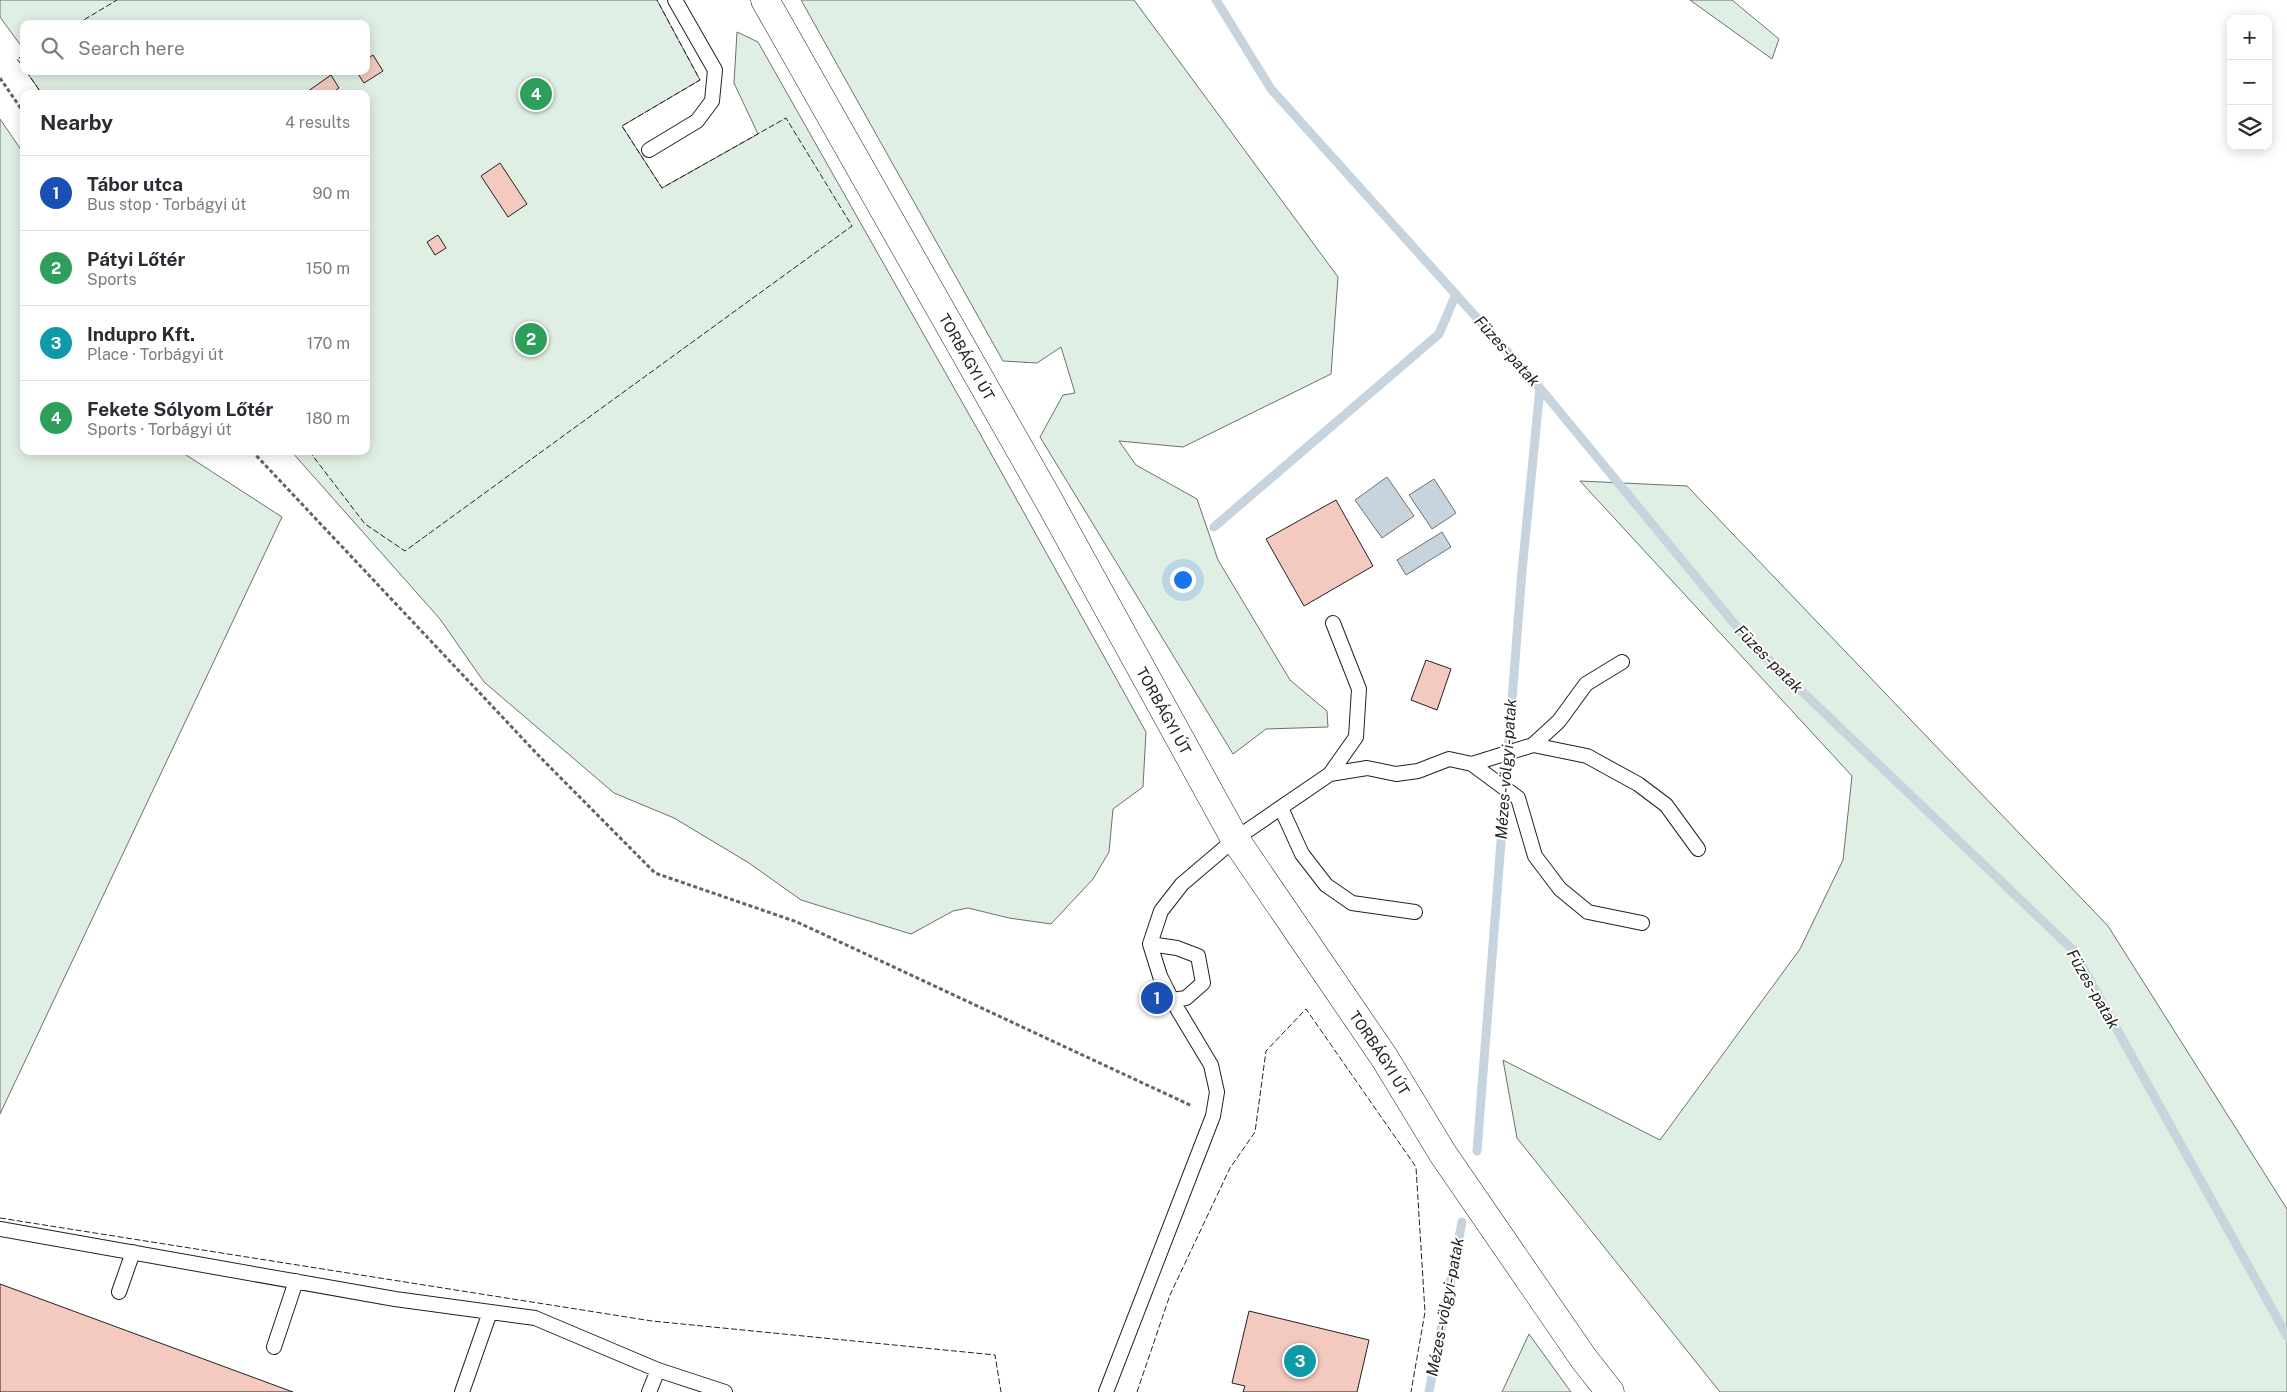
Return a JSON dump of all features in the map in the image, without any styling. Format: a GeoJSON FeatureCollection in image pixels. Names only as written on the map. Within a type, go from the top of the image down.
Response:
{"type":"FeatureCollection","features":[{"type":"Feature","properties":{"kind":"street","name":"TORBÁGYI ÚT"},"geometry":{"type":"LineString","coordinates":[[765,0],[1048,499],[1235,839],[1384,1057],[1443,1154],[1584,1359],[1610,1392]]}},
{"type":"Feature","properties":{"kind":"lane"},"geometry":{"type":"LineString","coordinates":[[649,150],[697,121],[712,100],[715,70],[676,0]]}},
{"type":"Feature","properties":{"kind":"lane"},"geometry":{"type":"LineString","coordinates":[[1106,1392],[1214,1116],[1217,1092],[1211,1066],[1172,1000],[1160,976],[1150,944],[1161,911],[1182,884],[1235,839],[1330,774],[1356,737],[1360,689],[1333,623]]}},
{"type":"Feature","properties":{"kind":"lane"},"geometry":{"type":"LineString","coordinates":[[1472,764],[1534,745],[1559,721],[1586,684],[1622,662]]}},
{"type":"Feature","properties":{"kind":"lane"},"geometry":{"type":"LineString","coordinates":[[1534,745],[1588,756],[1638,784],[1666,805],[1698,849]]}},
{"type":"Feature","properties":{"kind":"lane"},"geometry":{"type":"LineString","coordinates":[[1330,774],[1367,768],[1396,774],[1418,771],[1449,759],[1472,764],[1518,798],[1535,856],[1560,889],[1588,912],[1642,923]]}},
{"type":"Feature","properties":{"kind":"lane"},"geometry":{"type":"LineString","coordinates":[[1281,808],[1302,854],[1326,885],[1352,903],[1415,912]]}},
{"type":"Feature","properties":{"kind":"lane"},"geometry":{"type":"LineString","coordinates":[[1150,944],[1176,948],[1198,956],[1203,983],[1186,998],[1172,1000]]}},
{"type":"Feature","properties":{"kind":"lane"},"geometry":{"type":"LineString","coordinates":[[0,1228],[395,1299],[535,1318],[658,1370],[725,1392]]}},
{"type":"Feature","properties":{"kind":"lane"},"geometry":{"type":"LineString","coordinates":[[119,1292],[133,1252]]}},
{"type":"Feature","properties":{"kind":"lane"},"geometry":{"type":"LineString","coordinates":[[274,1347],[296,1281]]}},
{"type":"Feature","properties":{"kind":"lane"},"geometry":{"type":"LineString","coordinates":[[462,1392],[490,1312]]}},
{"type":"Feature","properties":{"kind":"lane"},"geometry":{"type":"LineString","coordinates":[[649,1392],[658,1370]]}},
{"type":"Feature","properties":{"kind":"path"},"geometry":{"type":"LineString","coordinates":[[0,78],[20,106]]}},
{"type":"Feature","properties":{"kind":"path"},"geometry":{"type":"LineString","coordinates":[[256,455],[540,757],[655,873],[797,922],[1214,1116]]}},
{"type":"Feature","properties":{"kind":"green space"},"geometry":{"type":"Polygon","coordinates":[[[0,0],[657,0],[700,80],[622,126],[662,188],[758,134],[734,83],[737,32],[758,42],[1146,732],[1143,787],[1113,809],[1109,852],[1093,879],[1051,924],[1009,918],[968,908],[953,911],[911,934],[801,900],[749,863],[674,818],[614,793],[484,682],[440,619],[295,455],[370,455],[370,90],[39,90],[29,75],[370,75],[370,20],[20,20],[20,44],[0,17],[0,0]]]}},
{"type":"Feature","properties":{"kind":"green space"},"geometry":{"type":"Polygon","coordinates":[[[801,0],[1134,0],[1338,277],[1331,374],[1183,447],[1119,441],[1136,465],[1197,499],[1218,560],[1290,680],[1327,711],[1328,727],[1266,729],[1233,754],[1040,437],[1063,395],[1075,393],[1061,347],[1037,363],[1003,361],[801,0]]]}},
{"type":"Feature","properties":{"kind":"green space"},"geometry":{"type":"Polygon","coordinates":[[[1690,0],[1732,0],[1779,39],[1772,59],[1690,0]]]}},
{"type":"Feature","properties":{"kind":"green space"},"geometry":{"type":"Polygon","coordinates":[[[0,119],[20,148],[20,455],[186,455],[282,517],[0,1114],[0,119]]]}},
{"type":"Feature","properties":{"kind":"green space"},"geometry":{"type":"Polygon","coordinates":[[[1580,481],[1687,486],[2108,926],[2287,1209],[2287,1392],[1720,1392],[1517,1138],[1503,1060],[1660,1140],[1800,949],[1843,860],[1852,776],[1580,481]]]}},
{"type":"Feature","properties":{"kind":"green space"},"geometry":{"type":"Polygon","coordinates":[[[1529,1334],[1571,1392],[1502,1392],[1529,1334]]]}},
{"type":"Feature","properties":{"kind":"shaded area"},"geometry":{"type":"Polygon","coordinates":[[[1387,477],[1414,516],[1382,538],[1355,500],[1387,477]]]}},
{"type":"Feature","properties":{"kind":"shaded area"},"geometry":{"type":"Polygon","coordinates":[[[1434,479],[1456,513],[1432,529],[1409,495],[1434,479]]]}},
{"type":"Feature","properties":{"kind":"shaded area"},"geometry":{"type":"Polygon","coordinates":[[[1442,532],[1451,547],[1406,575],[1397,560],[1442,532]]]}},
{"type":"Feature","properties":{"kind":"building"},"geometry":{"type":"Polygon","coordinates":[[[373,55],[383,71],[364,83],[359,75],[370,75],[370,57],[373,55]]]}},
{"type":"Feature","properties":{"kind":"building"},"geometry":{"type":"Polygon","coordinates":[[[331,75],[339,88],[336,90],[310,90],[331,75]]]}},
{"type":"Feature","properties":{"kind":"building"},"geometry":{"type":"Polygon","coordinates":[[[500,163],[527,204],[508,217],[481,176],[500,163]]]}},
{"type":"Feature","properties":{"kind":"building"},"geometry":{"type":"Polygon","coordinates":[[[438,235],[446,248],[435,255],[427,242],[438,235]]]}},
{"type":"Feature","properties":{"kind":"building"},"geometry":{"type":"Polygon","coordinates":[[[1336,500],[1373,566],[1304,606],[1266,539],[1336,500]]]}},
{"type":"Feature","properties":{"kind":"building"},"geometry":{"type":"Polygon","coordinates":[[[1426,660],[1451,669],[1437,710],[1411,700],[1426,660]]]}},
{"type":"Feature","properties":{"kind":"building"},"geometry":{"type":"Polygon","coordinates":[[[0,1284],[293,1392],[0,1392],[0,1284]]]}},
{"type":"Feature","properties":{"kind":"building"},"geometry":{"type":"Polygon","coordinates":[[[1249,1311],[1369,1340],[1357,1392],[1243,1392],[1245,1386],[1232,1383],[1249,1311]]]}},
{"type":"Feature","properties":{"kind":"waterway","name":"Füzes-patak"},"geometry":{"type":"LineString","coordinates":[[1216,0],[1271,89],[1540,388],[1747,639],[2073,950],[2287,1336]]}},
{"type":"Feature","properties":{"kind":"waterway"},"geometry":{"type":"LineString","coordinates":[[1214,527],[1439,334],[1456,294]]}},
{"type":"Feature","properties":{"kind":"waterway","name":"Mézes-völgyi-patak"},"geometry":{"type":"LineString","coordinates":[[1477,1151],[1522,571],[1540,388]]}},
{"type":"Feature","properties":{"kind":"waterway","name":"Mézes-völgyi-patak"},"geometry":{"type":"LineString","coordinates":[[1429,1392],[1462,1222]]}},
{"type":"Feature","properties":{"kind":"fence"},"geometry":{"type":"LineString","coordinates":[[84,20],[117,0]]}},
{"type":"Feature","properties":{"kind":"fence"},"geometry":{"type":"LineString","coordinates":[[312,455],[365,524],[405,551],[852,226],[786,118],[662,188],[622,126],[700,80],[657,0]]}},
{"type":"Feature","properties":{"kind":"fence"},"geometry":{"type":"LineString","coordinates":[[20,57],[17,59],[20,63]]}},
{"type":"Feature","properties":{"kind":"fence"},"geometry":{"type":"LineString","coordinates":[[29,75],[39,90]]}},
{"type":"Feature","properties":{"kind":"fence"},"geometry":{"type":"LineString","coordinates":[[1137,1392],[1170,1295],[1230,1168],[1255,1132],[1266,1051],[1306,1009],[1416,1167],[1425,1312],[1411,1392]]}},
{"type":"Feature","properties":{"kind":"fence"},"geometry":{"type":"LineString","coordinates":[[0,1218],[652,1321],[995,1355],[1001,1392]]}},
{"type":"Feature","properties":{"kind":"place","name":"Fekete Sólyom Lőtér"},"geometry":{"type":"Point","coordinates":[536,94]}},
{"type":"Feature","properties":{"kind":"place","name":"Pátyi Lőtér"},"geometry":{"type":"Point","coordinates":[531,339]}},
{"type":"Feature","properties":{"kind":"place","name":"Tábor utca"},"geometry":{"type":"Point","coordinates":[1157,998]}},
{"type":"Feature","properties":{"kind":"place","name":"Indupro Kft."},"geometry":{"type":"Point","coordinates":[1300,1361]}}]}
